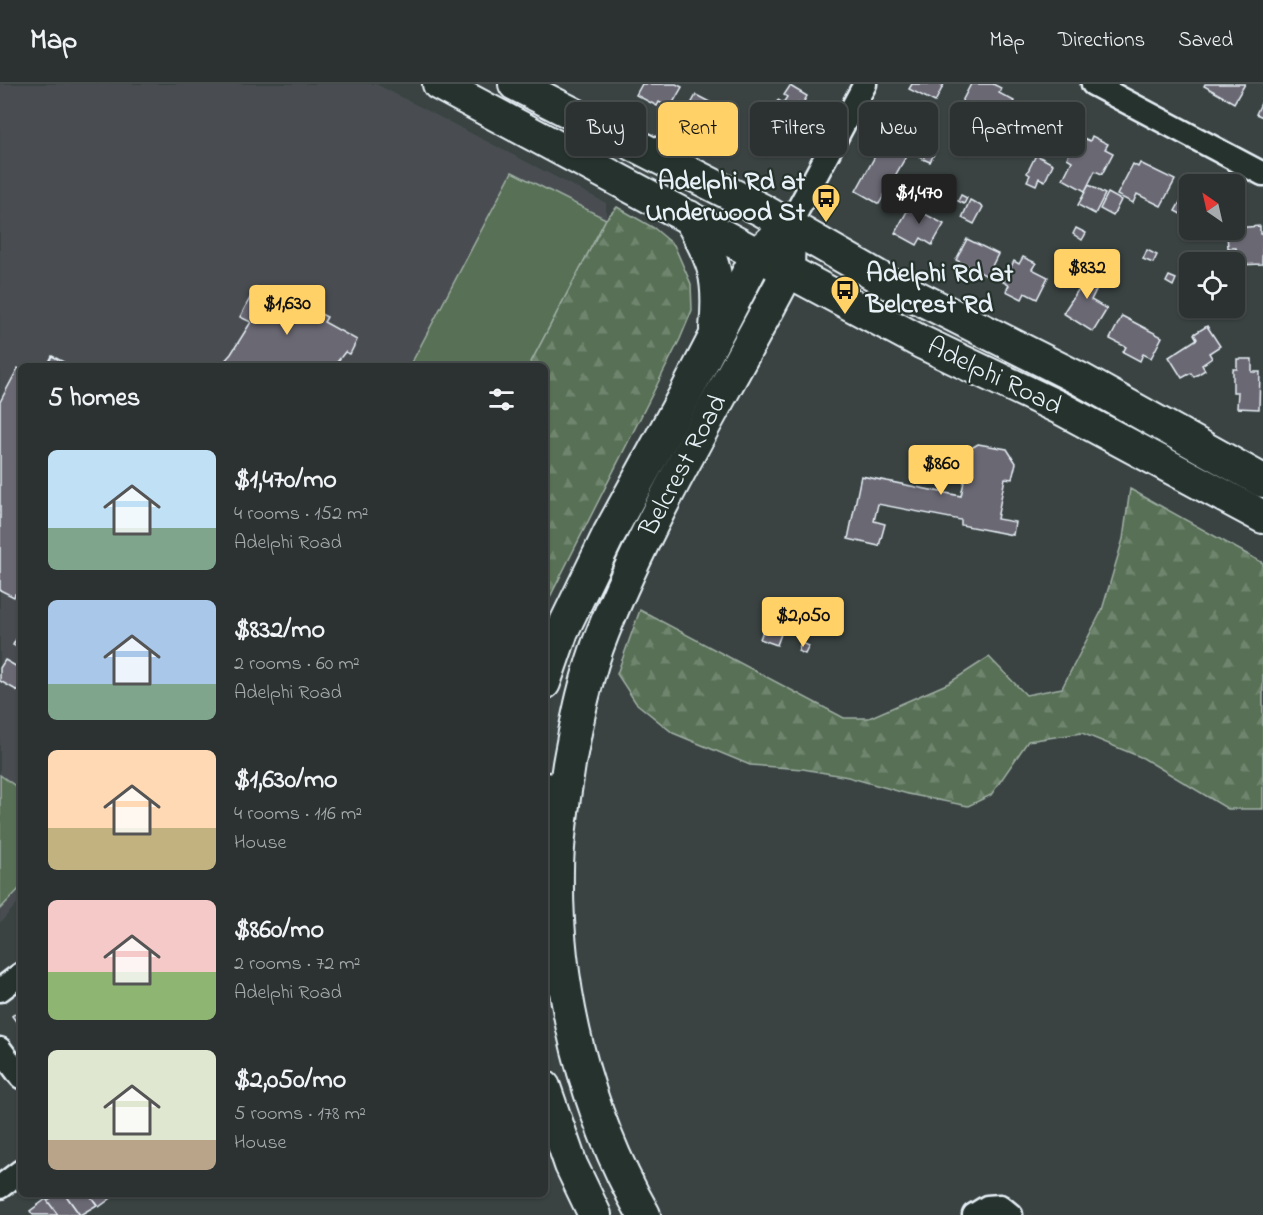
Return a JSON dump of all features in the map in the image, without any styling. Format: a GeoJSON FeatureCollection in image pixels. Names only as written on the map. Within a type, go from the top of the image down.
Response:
{"type":"FeatureCollection","features":[{"type":"Feature","properties":{"kind":"main road","name":"Adelphi Road"},"geometry":{"type":"LineString","coordinates":[[439,84],[921,342],[1062,409],[1263,517]]}},
{"type":"Feature","properties":{"kind":"main road","name":"Adelphi Road"},"geometry":{"type":"LineString","coordinates":[[515,84],[789,226],[889,283],[1080,379],[1263,481]]}},
{"type":"Feature","properties":{"kind":"main road"},"geometry":{"type":"LineString","coordinates":[[688,216],[710,252],[714,269],[719,298],[716,336]]}},
{"type":"Feature","properties":{"kind":"main road","name":"Belcrest Road"},"geometry":{"type":"LineString","coordinates":[[548,671],[562,631],[609,534],[758,254],[789,226]]}},
{"type":"Feature","properties":{"kind":"main road","name":"Belcrest Road"},"geometry":{"type":"LineString","coordinates":[[644,1215],[612,1151],[598,1113],[584,1071],[565,989],[560,942],[555,785],[602,634],[615,604],[655,520],[788,271],[789,226]]}},
{"type":"Feature","properties":{"kind":"main road"},"geometry":{"type":"LineString","coordinates":[[548,1099],[571,1165],[595,1215]]}},
{"type":"Feature","properties":{"kind":"street"},"geometry":{"type":"LineString","coordinates":[[789,226],[865,84]]}},
{"type":"Feature","properties":{"kind":"street"},"geometry":{"type":"LineString","coordinates":[[1093,84],[1263,174]]}},
{"type":"Feature","properties":{"kind":"street"},"geometry":{"type":"LineString","coordinates":[[0,990],[18,976]]}},
{"type":"Feature","properties":{"kind":"street"},"geometry":{"type":"LineString","coordinates":[[0,1048],[18,1073]]}},
{"type":"Feature","properties":{"kind":"street"},"geometry":{"type":"LineString","coordinates":[[0,1187],[18,1173]]}},
{"type":"Feature","properties":{"kind":"street"},"geometry":{"type":"LineString","coordinates":[[974,1215],[987,1207],[1000,1206],[1011,1215]]}},
{"type":"Feature","properties":{"kind":"shaded area"},"geometry":{"type":"Polygon","coordinates":[[[0,84],[376,84],[606,203],[606,219],[531,363],[18,363],[18,902],[0,923],[0,84]]]}},
{"type":"Feature","properties":{"kind":"green space"},"geometry":{"type":"Polygon","coordinates":[[[512,172],[606,219],[531,363],[412,363],[512,172]]]}},
{"type":"Feature","properties":{"kind":"green space"},"geometry":{"type":"Polygon","coordinates":[[[617,207],[654,228],[674,245],[691,284],[692,310],[680,339],[548,603],[548,363],[531,363],[606,219],[617,207]]]}},
{"type":"Feature","properties":{"kind":"green space"},"geometry":{"type":"Polygon","coordinates":[[[1130,489],[1263,563],[1263,809],[1228,809],[1143,758],[1082,733],[1028,741],[991,795],[968,806],[908,794],[848,777],[803,769],[750,765],[673,733],[636,703],[617,674],[640,610],[844,718],[869,718],[949,683],[989,657],[1026,695],[1062,688],[1102,610],[1123,539],[1130,489]]]}},
{"type":"Feature","properties":{"kind":"green space"},"geometry":{"type":"Polygon","coordinates":[[[0,775],[18,788],[18,890],[0,909],[0,775]]]}},
{"type":"Feature","properties":{"kind":"building"},"geometry":{"type":"Polygon","coordinates":[[[642,84],[676,84],[682,87],[673,102],[658,102],[657,106],[636,95],[642,84]]]}},
{"type":"Feature","properties":{"kind":"building"},"geometry":{"type":"Polygon","coordinates":[[[912,84],[944,84],[935,102],[909,89],[912,84]]]}},
{"type":"Feature","properties":{"kind":"building"},"geometry":{"type":"Polygon","coordinates":[[[971,84],[993,84],[1001,88],[999,93],[1014,101],[1013,102],[962,102],[971,84]]]}},
{"type":"Feature","properties":{"kind":"building"},"geometry":{"type":"Polygon","coordinates":[[[1205,84],[1245,84],[1234,103],[1204,86],[1205,84]]]}},
{"type":"Feature","properties":{"kind":"building"},"geometry":{"type":"Polygon","coordinates":[[[790,86],[807,96],[804,102],[784,102],[787,97],[784,95],[790,86]]]}},
{"type":"Feature","properties":{"kind":"building"},"geometry":{"type":"Polygon","coordinates":[[[696,95],[710,102],[692,102],[696,95]]]}},
{"type":"Feature","properties":{"kind":"building"},"geometry":{"type":"Polygon","coordinates":[[[1263,99],[1263,117],[1256,114],[1263,99]]]}},
{"type":"Feature","properties":{"kind":"building"},"geometry":{"type":"Polygon","coordinates":[[[1092,136],[1108,144],[1105,149],[1113,153],[1102,174],[1095,171],[1085,191],[1063,179],[1072,161],[1067,158],[1068,156],[1085,156],[1085,139],[1090,141],[1092,136]]]}},
{"type":"Feature","properties":{"kind":"building"},"geometry":{"type":"Polygon","coordinates":[[[875,156],[906,156],[879,204],[856,191],[875,156]]]}},
{"type":"Feature","properties":{"kind":"building"},"geometry":{"type":"Polygon","coordinates":[[[924,156],[933,156],[930,162],[923,159],[924,156]]]}},
{"type":"Feature","properties":{"kind":"building"},"geometry":{"type":"Polygon","coordinates":[[[1036,156],[1053,164],[1045,181],[1039,178],[1036,185],[1027,181],[1030,175],[1027,173],[1036,156]]]}},
{"type":"Feature","properties":{"kind":"building"},"geometry":{"type":"Polygon","coordinates":[[[1140,163],[1175,180],[1161,206],[1137,194],[1133,203],[1117,195],[1133,164],[1138,167],[1140,163]]]}},
{"type":"Feature","properties":{"kind":"building"},"geometry":{"type":"Polygon","coordinates":[[[1089,185],[1105,194],[1095,214],[1078,205],[1089,185]]]}},
{"type":"Feature","properties":{"kind":"building"},"geometry":{"type":"Polygon","coordinates":[[[1108,193],[1121,200],[1113,216],[1100,209],[1108,193]]]}},
{"type":"Feature","properties":{"kind":"building"},"geometry":{"type":"Polygon","coordinates":[[[961,195],[967,198],[964,204],[958,201],[961,195]]]}},
{"type":"Feature","properties":{"kind":"building"},"geometry":{"type":"Polygon","coordinates":[[[915,197],[926,203],[921,212],[944,224],[932,245],[921,238],[917,245],[895,233],[915,197]]]}},
{"type":"Feature","properties":{"kind":"building"},"geometry":{"type":"Polygon","coordinates":[[[970,200],[983,207],[974,224],[962,218],[970,200]]]}},
{"type":"Feature","properties":{"kind":"building"},"geometry":{"type":"Polygon","coordinates":[[[1260,226],[1260,234],[1263,234],[1262,264],[1245,265],[1245,252],[1236,252],[1236,248],[1228,248],[1227,240],[1245,240],[1245,227],[1260,226]]]}},
{"type":"Feature","properties":{"kind":"building"},"geometry":{"type":"Polygon","coordinates":[[[1076,228],[1086,233],[1082,240],[1073,234],[1076,228]]]}},
{"type":"Feature","properties":{"kind":"building"},"geometry":{"type":"Polygon","coordinates":[[[967,239],[998,254],[987,276],[956,260],[967,239]]]}},
{"type":"Feature","properties":{"kind":"building"},"geometry":{"type":"Polygon","coordinates":[[[1147,250],[1157,255],[1153,263],[1143,259],[1147,250]]]}},
{"type":"Feature","properties":{"kind":"building"},"geometry":{"type":"Polygon","coordinates":[[[1023,257],[1036,263],[1032,269],[1048,277],[1037,299],[1025,293],[1022,299],[1006,291],[1009,285],[1003,282],[1014,261],[1019,264],[1023,257]]]}},
{"type":"Feature","properties":{"kind":"building"},"geometry":{"type":"Polygon","coordinates":[[[1099,266],[1101,280],[1091,300],[1107,309],[1093,332],[1063,313],[1082,284],[1079,269],[1099,266]]]}},
{"type":"Feature","properties":{"kind":"building"},"geometry":{"type":"Polygon","coordinates":[[[1169,276],[1176,279],[1173,286],[1166,282],[1169,276]]]}},
{"type":"Feature","properties":{"kind":"building"},"geometry":{"type":"Polygon","coordinates":[[[256,287],[284,302],[287,297],[327,317],[324,322],[357,340],[350,354],[345,352],[336,363],[223,363],[251,322],[240,317],[256,287]]]}},
{"type":"Feature","properties":{"kind":"building"},"geometry":{"type":"Polygon","coordinates":[[[1122,316],[1162,337],[1151,358],[1143,354],[1140,361],[1123,352],[1126,347],[1110,339],[1122,316]]]}},
{"type":"Feature","properties":{"kind":"building"},"geometry":{"type":"Polygon","coordinates":[[[1207,326],[1220,346],[1209,353],[1212,358],[1202,365],[1205,370],[1194,377],[1191,373],[1182,378],[1169,357],[1197,339],[1194,334],[1207,326]]]}},
{"type":"Feature","properties":{"kind":"building"},"geometry":{"type":"Polygon","coordinates":[[[52,356],[65,363],[48,363],[52,356]]]}},
{"type":"Feature","properties":{"kind":"building"},"geometry":{"type":"Polygon","coordinates":[[[1237,359],[1252,359],[1252,372],[1260,372],[1259,409],[1237,408],[1238,392],[1233,392],[1233,369],[1237,369],[1237,359]]]}},
{"type":"Feature","properties":{"kind":"building"},"geometry":{"type":"Polygon","coordinates":[[[18,368],[18,596],[15,594],[14,597],[0,590],[0,402],[18,368]]]}},
{"type":"Feature","properties":{"kind":"building"},"geometry":{"type":"Polygon","coordinates":[[[978,444],[1007,449],[1016,463],[1012,479],[1005,478],[997,519],[1015,522],[1013,535],[961,525],[961,520],[878,504],[874,521],[885,524],[879,546],[848,539],[861,476],[961,496],[966,472],[961,471],[963,463],[955,461],[957,450],[965,452],[978,444]]]}},
{"type":"Feature","properties":{"kind":"building"},"geometry":{"type":"Polygon","coordinates":[[[764,628],[781,634],[777,645],[760,639],[764,628]]]}},
{"type":"Feature","properties":{"kind":"building"},"geometry":{"type":"Polygon","coordinates":[[[18,636],[18,648],[13,645],[18,636]]]}},
{"type":"Feature","properties":{"kind":"building"},"geometry":{"type":"Polygon","coordinates":[[[801,643],[809,646],[805,654],[798,651],[801,643]]]}},
{"type":"Feature","properties":{"kind":"building"},"geometry":{"type":"Polygon","coordinates":[[[5,660],[18,667],[18,691],[0,681],[0,668],[5,660]]]}},
{"type":"Feature","properties":{"kind":"building"},"geometry":{"type":"Polygon","coordinates":[[[18,1011],[18,1024],[12,1016],[18,1011]]]}},
{"type":"Feature","properties":{"kind":"building"},"geometry":{"type":"Polygon","coordinates":[[[52,1197],[67,1197],[80,1215],[58,1215],[47,1201],[52,1197]]]}},
{"type":"Feature","properties":{"kind":"building"},"geometry":{"type":"Polygon","coordinates":[[[67,1197],[91,1197],[97,1205],[80,1215],[67,1197]]]}},
{"type":"Feature","properties":{"kind":"building"},"geometry":{"type":"Polygon","coordinates":[[[91,1197],[113,1197],[99,1207],[91,1197]]]}},
{"type":"Feature","properties":{"kind":"building"},"geometry":{"type":"Polygon","coordinates":[[[46,1199],[58,1215],[33,1215],[30,1211],[46,1199]]]}},
{"type":"Feature","properties":{"kind":"place","name":"Adelphi Rd at Underwood St"},"geometry":{"type":"Point","coordinates":[826,224]}},
{"type":"Feature","properties":{"kind":"place","name":"Adelphi Rd at Belcrest Rd"},"geometry":{"type":"Point","coordinates":[845,316]}}]}
